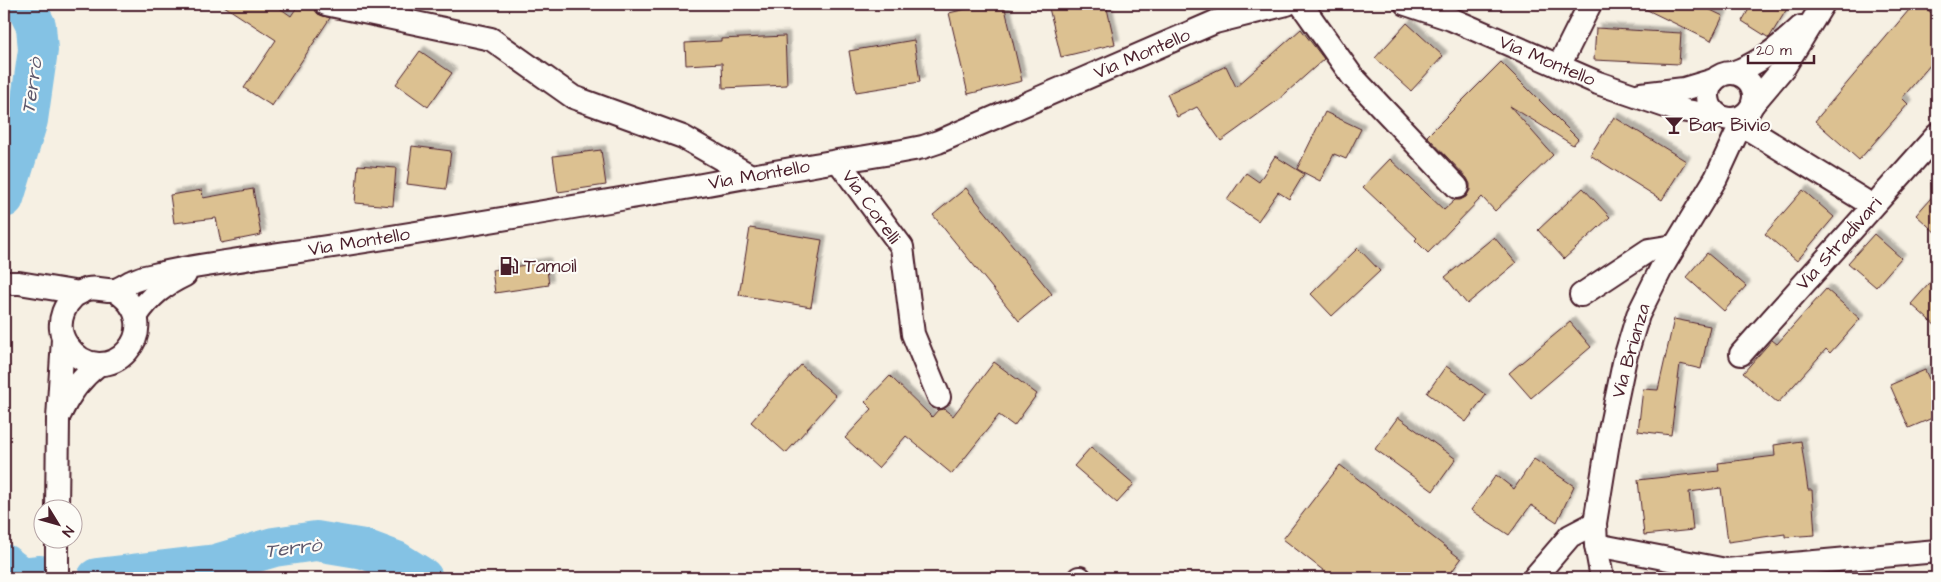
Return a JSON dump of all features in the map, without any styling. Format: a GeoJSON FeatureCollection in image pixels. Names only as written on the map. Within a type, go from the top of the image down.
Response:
{"type":"FeatureCollection","features":[{"type":"Feature","properties":{"kind":"street"},"geometry":{"type":"LineString","coordinates":[[326,4],[491,39],[573,97],[683,137],[751,176]]}},
{"type":"Feature","properties":{"kind":"street","name":"Via Montello"},"geometry":{"type":"LineString","coordinates":[[12,283],[80,293],[96,288],[114,290],[134,280],[154,274],[391,238],[894,153],[938,142],[1215,22],[1264,6],[1287,4]]}},
{"type":"Feature","properties":{"kind":"street"},"geometry":{"type":"LineString","coordinates":[[1301,4],[1352,76],[1457,187]]}},
{"type":"Feature","properties":{"kind":"street","name":"Via Montello"},"geometry":{"type":"LineString","coordinates":[[1406,4],[1451,19],[1598,84],[1674,109],[1740,118],[1785,66],[1820,7]]}},
{"type":"Feature","properties":{"kind":"street"},"geometry":{"type":"LineString","coordinates":[[1558,66],[1590,4]]}},
{"type":"Feature","properties":{"kind":"street","name":"Via Montello"},"geometry":{"type":"LineString","coordinates":[[1633,94],[1684,89],[1756,63],[1787,40],[1820,7]]}},
{"type":"Feature","properties":{"kind":"street"},"geometry":{"type":"LineString","coordinates":[[1740,118],[1754,92],[1752,85],[1746,78],[1736,73],[1723,76],[1709,87],[1708,101],[1713,112],[1740,118],[1873,206]]}},
{"type":"Feature","properties":{"kind":"street","name":"Via Brianza"},"geometry":{"type":"LineString","coordinates":[[1602,578],[1596,545],[1595,522],[1610,430],[1625,358],[1644,300],[1674,246],[1705,199],[1724,163],[1728,151],[1727,140],[1740,118]]}},
{"type":"Feature","properties":{"kind":"street","name":"Via Stradivari"},"geometry":{"type":"LineString","coordinates":[[1741,354],[1937,135]]}},
{"type":"Feature","properties":{"kind":"street","name":"Via Corelli"},"geometry":{"type":"LineString","coordinates":[[838,161],[902,247],[912,334],[939,397]]}},
{"type":"Feature","properties":{"kind":"street"},"geometry":{"type":"LineString","coordinates":[[1581,295],[1649,250],[1674,246]]}},
{"type":"Feature","properties":{"kind":"street","name":"Via Montello"},"geometry":{"type":"LineString","coordinates":[[137,315],[146,301],[159,289],[207,265]]}},
{"type":"Feature","properties":{"kind":"street"},"geometry":{"type":"LineString","coordinates":[[12,283],[43,301],[62,331],[68,346],[81,359],[98,365],[110,363],[120,357],[130,348],[136,337],[137,315],[122,295],[114,290]]}},
{"type":"Feature","properties":{"kind":"street"},"geometry":{"type":"LineString","coordinates":[[57,500],[62,315],[67,305],[80,293]]}},
{"type":"Feature","properties":{"kind":"street"},"geometry":{"type":"LineString","coordinates":[[58,419],[66,400],[87,374],[98,365]]}},
{"type":"Feature","properties":{"kind":"street"},"geometry":{"type":"LineString","coordinates":[[1534,578],[1570,536],[1595,522]]}},
{"type":"Feature","properties":{"kind":"street"},"geometry":{"type":"LineString","coordinates":[[1596,545],[1726,570],[1937,551]]}},
{"type":"Feature","properties":{"kind":"street"},"geometry":{"type":"LineString","coordinates":[[57,550],[57,578]]}},
{"type":"Feature","properties":{"kind":"building"},"geometry":{"type":"Polygon","coordinates":[[[221,4],[274,4],[291,16],[299,4],[313,4],[318,14],[330,18],[272,106],[244,88],[276,40],[221,4]]]}},
{"type":"Feature","properties":{"kind":"building"},"geometry":{"type":"Polygon","coordinates":[[[987,4],[1004,4],[1022,81],[968,94],[949,13],[987,4]]]}},
{"type":"Feature","properties":{"kind":"building"},"geometry":{"type":"Polygon","coordinates":[[[1048,4],[1106,4],[1115,44],[1061,57],[1048,4]]]}},
{"type":"Feature","properties":{"kind":"building"},"geometry":{"type":"Polygon","coordinates":[[[1635,4],[1698,4],[1723,16],[1711,41],[1635,4]]]}},
{"type":"Feature","properties":{"kind":"building"},"geometry":{"type":"Polygon","coordinates":[[[1752,4],[1790,4],[1769,38],[1742,21],[1752,4]]]}},
{"type":"Feature","properties":{"kind":"building"},"geometry":{"type":"Polygon","coordinates":[[[1914,4],[1921,4],[1937,18],[1937,57],[1902,98],[1908,104],[1859,160],[1815,121],[1914,4]]]}},
{"type":"Feature","properties":{"kind":"building"},"geometry":{"type":"Polygon","coordinates":[[[1407,23],[1443,56],[1411,91],[1375,58],[1407,23]]]}},
{"type":"Feature","properties":{"kind":"building"},"geometry":{"type":"Polygon","coordinates":[[[1596,28],[1681,33],[1679,64],[1594,60],[1596,28]]]}},
{"type":"Feature","properties":{"kind":"building"},"geometry":{"type":"Polygon","coordinates":[[[1301,29],[1324,59],[1278,100],[1221,141],[1197,107],[1177,117],[1167,94],[1226,66],[1236,87],[1301,29]]]}},
{"type":"Feature","properties":{"kind":"building"},"geometry":{"type":"Polygon","coordinates":[[[785,36],[787,85],[723,88],[722,63],[686,65],[685,43],[785,36]]]}},
{"type":"Feature","properties":{"kind":"building"},"geometry":{"type":"Polygon","coordinates":[[[914,40],[920,82],[856,92],[849,51],[914,40]]]}},
{"type":"Feature","properties":{"kind":"building"},"geometry":{"type":"Polygon","coordinates":[[[420,51],[452,73],[428,107],[396,84],[420,51]]]}},
{"type":"Feature","properties":{"kind":"building"},"geometry":{"type":"Polygon","coordinates":[[[1501,62],[1578,139],[1573,145],[1510,106],[1553,155],[1495,211],[1482,197],[1428,253],[1415,240],[1417,238],[1363,187],[1390,159],[1444,210],[1455,200],[1466,197],[1470,190],[1467,178],[1427,136],[1501,62]]]}},
{"type":"Feature","properties":{"kind":"building"},"geometry":{"type":"Polygon","coordinates":[[[1325,112],[1361,129],[1346,159],[1334,154],[1320,181],[1297,169],[1325,112]]]}},
{"type":"Feature","properties":{"kind":"building"},"geometry":{"type":"Polygon","coordinates":[[[1614,117],[1686,161],[1662,200],[1590,155],[1614,117]]]}},
{"type":"Feature","properties":{"kind":"building"},"geometry":{"type":"Polygon","coordinates":[[[412,146],[451,151],[446,189],[407,184],[412,146]]]}},
{"type":"Feature","properties":{"kind":"building"},"geometry":{"type":"Polygon","coordinates":[[[601,150],[606,185],[558,192],[553,156],[601,150]]]}},
{"type":"Feature","properties":{"kind":"building"},"geometry":{"type":"Polygon","coordinates":[[[1275,156],[1304,174],[1289,199],[1278,192],[1258,221],[1227,200],[1246,173],[1259,182],[1275,156]]]}},
{"type":"Feature","properties":{"kind":"building"},"geometry":{"type":"Polygon","coordinates":[[[358,165],[396,168],[393,206],[355,203],[358,165]]]}},
{"type":"Feature","properties":{"kind":"building"},"geometry":{"type":"Polygon","coordinates":[[[966,188],[1052,294],[1019,321],[933,215],[966,188]]]}},
{"type":"Feature","properties":{"kind":"building"},"geometry":{"type":"Polygon","coordinates":[[[1583,188],[1610,217],[1564,259],[1538,230],[1583,188]]]}},
{"type":"Feature","properties":{"kind":"building"},"geometry":{"type":"Polygon","coordinates":[[[253,189],[261,235],[221,243],[216,218],[174,223],[170,195],[202,190],[203,198],[253,189]]]}},
{"type":"Feature","properties":{"kind":"building"},"geometry":{"type":"Polygon","coordinates":[[[1803,190],[1834,217],[1797,261],[1765,234],[1803,190]]]}},
{"type":"Feature","properties":{"kind":"building"},"geometry":{"type":"Polygon","coordinates":[[[1937,191],[1937,234],[1916,215],[1937,191]]]}},
{"type":"Feature","properties":{"kind":"building"},"geometry":{"type":"Polygon","coordinates":[[[750,228],[822,240],[811,307],[739,295],[750,228]]]}},
{"type":"Feature","properties":{"kind":"building"},"geometry":{"type":"Polygon","coordinates":[[[1874,234],[1901,258],[1876,287],[1848,263],[1874,234]]]}},
{"type":"Feature","properties":{"kind":"building"},"geometry":{"type":"Polygon","coordinates":[[[1494,237],[1516,263],[1467,304],[1445,277],[1494,237]]]}},
{"type":"Feature","properties":{"kind":"building"},"geometry":{"type":"Polygon","coordinates":[[[1358,248],[1380,271],[1332,316],[1311,294],[1358,248]]]}},
{"type":"Feature","properties":{"kind":"building"},"geometry":{"type":"Polygon","coordinates":[[[1707,253],[1746,286],[1724,311],[1686,277],[1707,253]]]}},
{"type":"Feature","properties":{"kind":"building"},"geometry":{"type":"Polygon","coordinates":[[[546,262],[549,285],[495,293],[492,270],[546,262]]]}},
{"type":"Feature","properties":{"kind":"building"},"geometry":{"type":"Polygon","coordinates":[[[1937,275],[1937,327],[1911,304],[1937,275]]]}},
{"type":"Feature","properties":{"kind":"building"},"geometry":{"type":"Polygon","coordinates":[[[1826,289],[1860,319],[1830,353],[1826,349],[1778,403],[1743,373],[1772,340],[1777,344],[1826,289]]]}},
{"type":"Feature","properties":{"kind":"building"},"geometry":{"type":"Polygon","coordinates":[[[1674,319],[1710,326],[1701,369],[1680,364],[1671,435],[1638,431],[1643,389],[1658,390],[1674,319]]]}},
{"type":"Feature","properties":{"kind":"building"},"geometry":{"type":"Polygon","coordinates":[[[1570,322],[1591,347],[1531,398],[1509,373],[1570,322]]]}},
{"type":"Feature","properties":{"kind":"building"},"geometry":{"type":"Polygon","coordinates":[[[994,362],[1037,394],[1014,426],[999,415],[952,474],[906,436],[878,468],[845,438],[872,409],[865,402],[890,376],[932,417],[938,410],[944,409],[953,416],[994,362]]]}},
{"type":"Feature","properties":{"kind":"building"},"geometry":{"type":"Polygon","coordinates":[[[801,365],[836,396],[786,453],[751,422],[801,365]]]}},
{"type":"Feature","properties":{"kind":"building"},"geometry":{"type":"Polygon","coordinates":[[[1446,366],[1486,395],[1466,422],[1427,393],[1446,366]]]}},
{"type":"Feature","properties":{"kind":"building"},"geometry":{"type":"Polygon","coordinates":[[[1925,370],[1937,397],[1937,416],[1909,428],[1890,385],[1925,370]]]}},
{"type":"Feature","properties":{"kind":"building"},"geometry":{"type":"Polygon","coordinates":[[[1398,417],[1456,459],[1433,491],[1375,449],[1398,417]]]}},
{"type":"Feature","properties":{"kind":"building"},"geometry":{"type":"Polygon","coordinates":[[[1801,441],[1808,490],[1812,490],[1815,535],[1785,537],[1785,534],[1728,542],[1721,488],[1689,492],[1693,530],[1644,535],[1638,480],[1719,471],[1718,463],[1775,456],[1774,445],[1801,441]]]}},
{"type":"Feature","properties":{"kind":"building"},"geometry":{"type":"Polygon","coordinates":[[[1091,447],[1134,484],[1117,503],[1074,466],[1091,447]]]}},
{"type":"Feature","properties":{"kind":"building"},"geometry":{"type":"Polygon","coordinates":[[[1534,459],[1574,486],[1557,522],[1531,505],[1509,535],[1471,510],[1496,475],[1514,489],[1534,459]]]}},
{"type":"Feature","properties":{"kind":"building"},"geometry":{"type":"Polygon","coordinates":[[[1340,465],[1461,559],[1447,578],[1333,578],[1283,539],[1340,465]]]}},
{"type":"Feature","properties":{"kind":"waterway","name":"Terrò"},"geometry":{"type":"LineString","coordinates":[[4,198],[28,120],[38,50],[36,26],[25,4]]}},
{"type":"Feature","properties":{"kind":"waterway","name":"Terrò"},"geometry":{"type":"LineString","coordinates":[[97,578],[216,564],[274,547],[316,541],[364,549],[396,561],[423,578]]}},
{"type":"Feature","properties":{"kind":"waterway","name":"Terrò"},"geometry":{"type":"LineString","coordinates":[[4,564],[21,577],[40,575]]}},
{"type":"Feature","properties":{"kind":"place","name":"Bar Bivio"},"geometry":{"type":"Point","coordinates":[1674,125]}},
{"type":"Feature","properties":{"kind":"place","name":"Tamoil"},"geometry":{"type":"Point","coordinates":[509,266]}}]}
